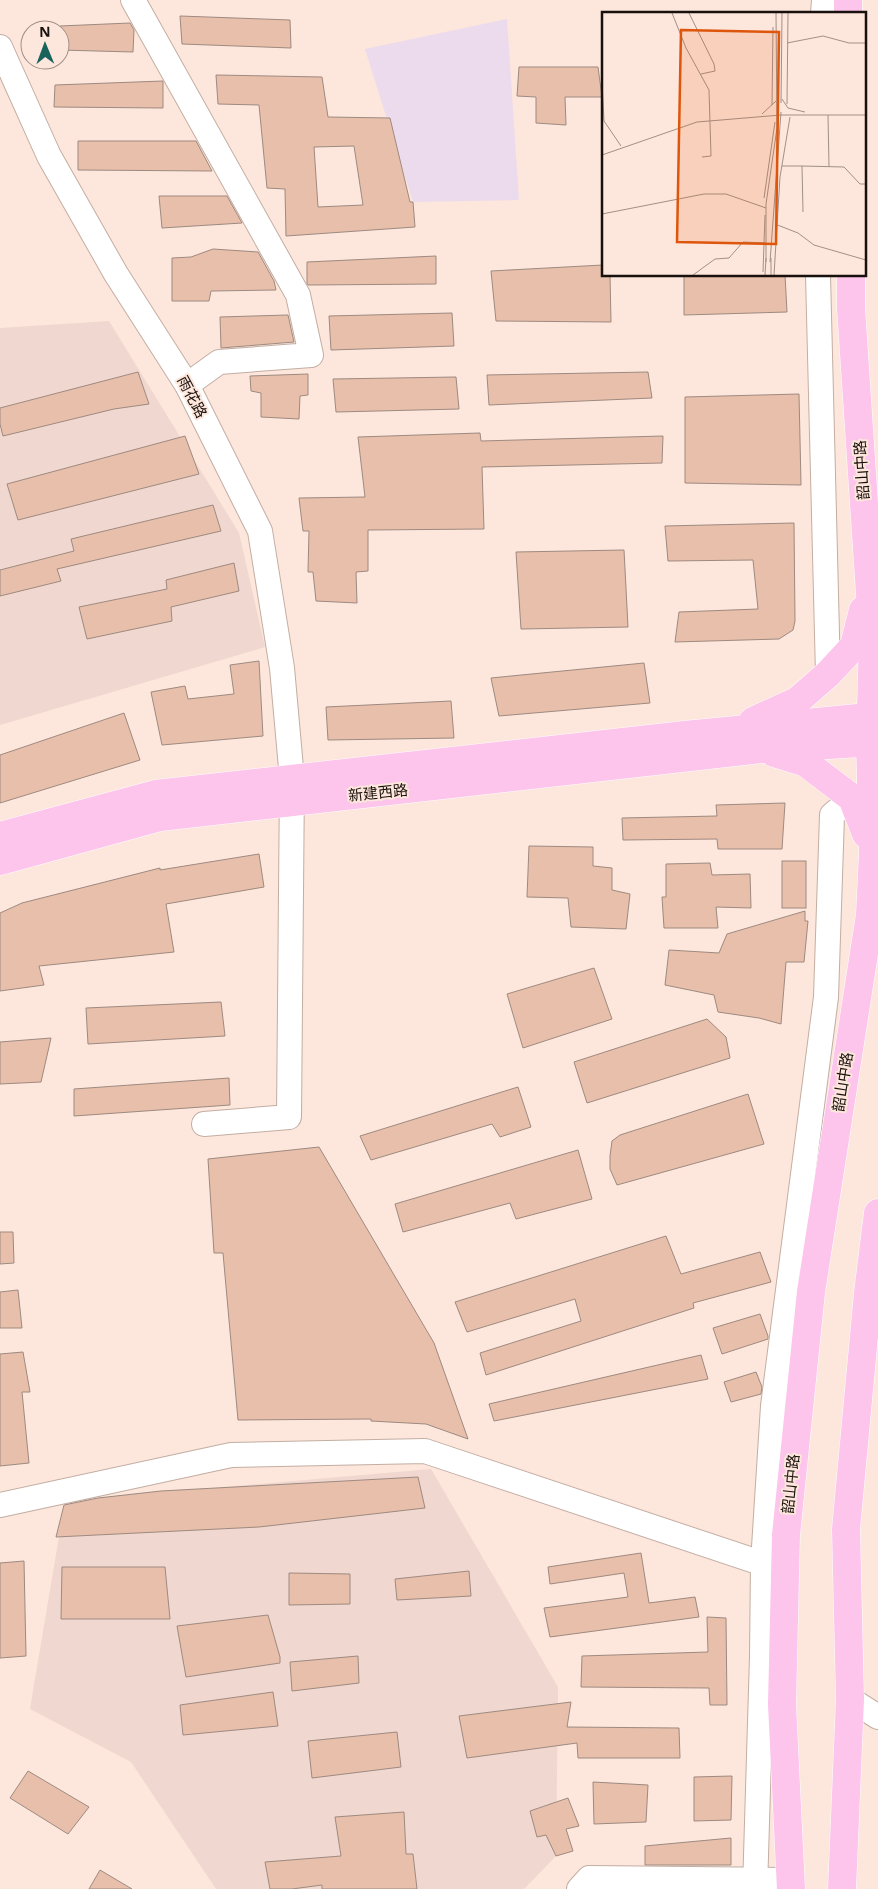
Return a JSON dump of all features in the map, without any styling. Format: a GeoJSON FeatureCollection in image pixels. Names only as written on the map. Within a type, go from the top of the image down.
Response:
{"type":"FeatureCollection","features":[{"type":"Feature","properties":{"kind":"main road","name":"韶山中路"},"geometry":{"type":"LineString","coordinates":[[791,1885],[782,1704],[784,1612],[774,1567],[786,1535],[811,1292],[870,915],[873,853],[873,639],[851,308],[851,276]]}},
{"type":"Feature","properties":{"kind":"main road"},"geometry":{"type":"LineString","coordinates":[[734,730],[797,700],[828,674],[854,646],[870,585]]}},
{"type":"Feature","properties":{"kind":"main road","name":"新建西路"},"geometry":{"type":"LineString","coordinates":[[0,836],[156,794],[292,790],[761,749],[874,729]]}},
{"type":"Feature","properties":{"kind":"main road","name":"新建西路"},"geometry":{"type":"LineString","coordinates":[[0,861],[160,817],[292,790],[734,730],[874,729]]}},
{"type":"Feature","properties":{"kind":"main road"},"geometry":{"type":"LineString","coordinates":[[761,749],[806,763],[852,798],[873,853]]}},
{"type":"Feature","properties":{"kind":"main road"},"geometry":{"type":"LineString","coordinates":[[842,1889],[850,1699],[846,1529],[868,1294],[878,1213]]}},
{"type":"Feature","properties":{"kind":"street"},"geometry":{"type":"LineString","coordinates":[[133,0],[298,295],[311,355],[219,362],[187,385]]}},
{"type":"Feature","properties":{"kind":"street","name":"雨花路"},"geometry":{"type":"LineString","coordinates":[[0,48],[49,156],[116,274],[187,385],[260,530],[282,668],[292,790],[289,1117],[204,1124]]}},
{"type":"Feature","properties":{"kind":"street"},"geometry":{"type":"LineString","coordinates":[[818,276],[828,674]]}},
{"type":"Feature","properties":{"kind":"street"},"geometry":{"type":"LineString","coordinates":[[755,1885],[762,1656],[774,1567],[773,1406],[826,997],[832,815],[852,798]]}},
{"type":"Feature","properties":{"kind":"street"},"geometry":{"type":"LineString","coordinates":[[0,1504],[230,1455],[425,1451],[774,1567]]}},
{"type":"Feature","properties":{"kind":"street"},"geometry":{"type":"LineString","coordinates":[[762,1656],[784,1612]]}},
{"type":"Feature","properties":{"kind":"street"},"geometry":{"type":"LineString","coordinates":[[850,1699],[878,1717]]}},
{"type":"Feature","properties":{"kind":"street"},"geometry":{"type":"LineString","coordinates":[[579,1889],[589,1878],[791,1885]]}},
{"type":"Feature","properties":{"kind":"shaded area"},"geometry":{"type":"Polygon","coordinates":[[[507,19],[519,200],[413,202],[365,49],[507,19]]]}},
{"type":"Feature","properties":{"kind":"shaded area"},"geometry":{"type":"Polygon","coordinates":[[[109,321],[239,533],[265,647],[0,725],[0,328],[109,321]]]}},
{"type":"Feature","properties":{"kind":"shaded area"},"geometry":{"type":"Polygon","coordinates":[[[431,1469],[558,1687],[556,1856],[524,1889],[216,1889],[131,1762],[30,1709],[65,1501],[431,1469]]]}},
{"type":"Feature","properties":{"kind":"building"},"geometry":{"type":"Polygon","coordinates":[[[180,16],[290,20],[291,48],[182,44],[180,16]]]}},
{"type":"Feature","properties":{"kind":"building"},"geometry":{"type":"Polygon","coordinates":[[[130,23],[134,30],[133,52],[70,50],[70,26],[130,23]]]}},
{"type":"Feature","properties":{"kind":"building"},"geometry":{"type":"Polygon","coordinates":[[[519,67],[598,67],[602,97],[565,97],[566,125],[536,123],[536,97],[517,96],[519,67]]]}},
{"type":"Feature","properties":{"kind":"building"},"geometry":{"type":"Polygon","coordinates":[[[216,75],[322,77],[328,117],[390,118],[410,202],[413,202],[415,227],[286,236],[285,189],[267,188],[259,105],[218,104],[216,75]],[[354,146],[314,147],[318,207],[363,205],[354,146]]]}},
{"type":"Feature","properties":{"kind":"building"},"geometry":{"type":"Polygon","coordinates":[[[163,81],[163,108],[54,107],[55,85],[163,81]]]}},
{"type":"Feature","properties":{"kind":"building"},"geometry":{"type":"Polygon","coordinates":[[[78,141],[196,141],[212,171],[78,170],[78,141]]]}},
{"type":"Feature","properties":{"kind":"building"},"geometry":{"type":"Polygon","coordinates":[[[159,196],[227,196],[242,223],[162,228],[159,196]]]}},
{"type":"Feature","properties":{"kind":"building"},"geometry":{"type":"Polygon","coordinates":[[[213,249],[258,252],[274,281],[276,290],[211,291],[209,301],[172,301],[172,258],[191,257],[213,249]]]}},
{"type":"Feature","properties":{"kind":"building"},"geometry":{"type":"Polygon","coordinates":[[[436,256],[436,284],[308,285],[307,283],[307,262],[436,256]]]}},
{"type":"Feature","properties":{"kind":"building"},"geometry":{"type":"Polygon","coordinates":[[[602,265],[602,276],[610,276],[611,322],[496,321],[491,271],[602,265]]]}},
{"type":"Feature","properties":{"kind":"building"},"geometry":{"type":"Polygon","coordinates":[[[684,276],[785,276],[787,312],[684,315],[684,276]]]}},
{"type":"Feature","properties":{"kind":"building"},"geometry":{"type":"Polygon","coordinates":[[[452,313],[454,346],[331,350],[329,316],[452,313]]]}},
{"type":"Feature","properties":{"kind":"building"},"geometry":{"type":"Polygon","coordinates":[[[288,315],[294,342],[221,348],[220,317],[288,315]]]}},
{"type":"Feature","properties":{"kind":"building"},"geometry":{"type":"Polygon","coordinates":[[[138,372],[149,404],[114,409],[3,436],[0,424],[0,408],[138,372]]]}},
{"type":"Feature","properties":{"kind":"building"},"geometry":{"type":"Polygon","coordinates":[[[648,372],[652,398],[489,405],[487,375],[648,372]]]}},
{"type":"Feature","properties":{"kind":"building"},"geometry":{"type":"Polygon","coordinates":[[[308,374],[308,395],[300,396],[299,419],[261,417],[261,393],[251,391],[250,376],[308,374]]]}},
{"type":"Feature","properties":{"kind":"building"},"geometry":{"type":"Polygon","coordinates":[[[456,377],[459,409],[336,412],[333,379],[456,377]]]}},
{"type":"Feature","properties":{"kind":"building"},"geometry":{"type":"Polygon","coordinates":[[[799,394],[801,485],[685,483],[685,397],[799,394]]]}},
{"type":"Feature","properties":{"kind":"building"},"geometry":{"type":"Polygon","coordinates":[[[480,433],[481,441],[663,436],[662,463],[482,467],[484,529],[368,530],[368,571],[356,572],[357,603],[316,601],[313,572],[308,572],[309,531],[303,531],[299,498],[365,497],[358,437],[480,433]]]}},
{"type":"Feature","properties":{"kind":"building"},"geometry":{"type":"Polygon","coordinates":[[[185,436],[199,474],[18,520],[7,484],[185,436]]]}},
{"type":"Feature","properties":{"kind":"building"},"geometry":{"type":"Polygon","coordinates":[[[213,505],[221,531],[57,569],[61,581],[0,596],[0,570],[74,551],[71,539],[213,505]]]}},
{"type":"Feature","properties":{"kind":"building"},"geometry":{"type":"Polygon","coordinates":[[[794,523],[795,621],[793,630],[779,639],[675,642],[679,612],[758,609],[753,560],[668,561],[665,526],[794,523]]]}},
{"type":"Feature","properties":{"kind":"building"},"geometry":{"type":"Polygon","coordinates":[[[624,550],[628,627],[521,629],[516,552],[624,550]]]}},
{"type":"Feature","properties":{"kind":"building"},"geometry":{"type":"Polygon","coordinates":[[[234,563],[239,591],[171,607],[172,621],[87,639],[79,607],[167,589],[166,580],[234,563]]]}},
{"type":"Feature","properties":{"kind":"building"},"geometry":{"type":"Polygon","coordinates":[[[259,661],[263,736],[162,745],[151,692],[185,686],[188,699],[234,694],[230,665],[259,661]]]}},
{"type":"Feature","properties":{"kind":"building"},"geometry":{"type":"Polygon","coordinates":[[[644,663],[650,703],[499,716],[491,678],[644,663]]]}},
{"type":"Feature","properties":{"kind":"building"},"geometry":{"type":"Polygon","coordinates":[[[451,701],[454,738],[328,740],[326,707],[451,701]]]}},
{"type":"Feature","properties":{"kind":"building"},"geometry":{"type":"Polygon","coordinates":[[[124,713],[140,760],[0,803],[0,755],[124,713]]]}},
{"type":"Feature","properties":{"kind":"building"},"geometry":{"type":"Polygon","coordinates":[[[785,803],[782,849],[718,849],[717,839],[623,840],[622,818],[717,816],[716,805],[785,803]]]}},
{"type":"Feature","properties":{"kind":"building"},"geometry":{"type":"Polygon","coordinates":[[[529,846],[593,847],[593,866],[612,868],[612,890],[630,894],[626,929],[571,927],[568,898],[527,897],[529,846]]]}},
{"type":"Feature","properties":{"kind":"building"},"geometry":{"type":"Polygon","coordinates":[[[259,854],[264,887],[166,904],[174,952],[39,966],[44,985],[0,991],[0,913],[22,903],[160,868],[160,870],[259,854]]]}},
{"type":"Feature","properties":{"kind":"building"},"geometry":{"type":"Polygon","coordinates":[[[782,861],[806,861],[806,908],[782,908],[782,861]]]}},
{"type":"Feature","properties":{"kind":"building"},"geometry":{"type":"Polygon","coordinates":[[[710,863],[712,875],[750,874],[751,908],[716,907],[718,928],[664,928],[662,897],[666,897],[666,864],[710,863]]]}},
{"type":"Feature","properties":{"kind":"building"},"geometry":{"type":"Polygon","coordinates":[[[805,911],[805,921],[808,921],[804,962],[786,962],[781,1024],[759,1018],[718,1012],[714,995],[665,985],[669,950],[719,953],[727,934],[805,911]]]}},
{"type":"Feature","properties":{"kind":"building"},"geometry":{"type":"Polygon","coordinates":[[[594,968],[612,1019],[523,1048],[507,994],[594,968]]]}},
{"type":"Feature","properties":{"kind":"building"},"geometry":{"type":"Polygon","coordinates":[[[221,1002],[225,1036],[88,1044],[86,1008],[221,1002]]]}},
{"type":"Feature","properties":{"kind":"building"},"geometry":{"type":"Polygon","coordinates":[[[707,1019],[726,1037],[730,1058],[587,1103],[574,1062],[707,1019]]]}},
{"type":"Feature","properties":{"kind":"building"},"geometry":{"type":"Polygon","coordinates":[[[51,1038],[41,1082],[0,1084],[0,1042],[51,1038]]]}},
{"type":"Feature","properties":{"kind":"building"},"geometry":{"type":"Polygon","coordinates":[[[229,1078],[230,1105],[74,1116],[74,1089],[229,1078]]]}},
{"type":"Feature","properties":{"kind":"building"},"geometry":{"type":"Polygon","coordinates":[[[518,1087],[531,1127],[500,1137],[492,1124],[371,1160],[360,1136],[518,1087]]]}},
{"type":"Feature","properties":{"kind":"building"},"geometry":{"type":"Polygon","coordinates":[[[748,1094],[764,1144],[617,1185],[610,1169],[610,1156],[612,1141],[620,1135],[748,1094]]]}},
{"type":"Feature","properties":{"kind":"building"},"geometry":{"type":"Polygon","coordinates":[[[319,1147],[434,1343],[468,1439],[426,1424],[371,1421],[371,1419],[238,1420],[223,1253],[214,1253],[208,1159],[319,1147]]]}},
{"type":"Feature","properties":{"kind":"building"},"geometry":{"type":"Polygon","coordinates":[[[578,1150],[592,1199],[516,1219],[510,1203],[403,1232],[395,1204],[578,1150]]]}},
{"type":"Feature","properties":{"kind":"building"},"geometry":{"type":"Polygon","coordinates":[[[0,1232],[13,1232],[14,1263],[0,1264],[0,1232]]]}},
{"type":"Feature","properties":{"kind":"building"},"geometry":{"type":"Polygon","coordinates":[[[666,1236],[681,1274],[760,1252],[771,1282],[693,1303],[694,1308],[486,1375],[480,1353],[581,1321],[575,1299],[467,1332],[455,1302],[666,1236]]]}},
{"type":"Feature","properties":{"kind":"building"},"geometry":{"type":"Polygon","coordinates":[[[18,1290],[22,1328],[0,1328],[0,1292],[18,1290]]]}},
{"type":"Feature","properties":{"kind":"building"},"geometry":{"type":"Polygon","coordinates":[[[760,1314],[768,1339],[722,1354],[713,1328],[760,1314]]]}},
{"type":"Feature","properties":{"kind":"building"},"geometry":{"type":"Polygon","coordinates":[[[23,1352],[30,1392],[22,1392],[29,1463],[0,1466],[0,1354],[23,1352]]]}},
{"type":"Feature","properties":{"kind":"building"},"geometry":{"type":"Polygon","coordinates":[[[701,1355],[708,1379],[494,1421],[489,1404],[701,1355]]]}},
{"type":"Feature","properties":{"kind":"building"},"geometry":{"type":"Polygon","coordinates":[[[756,1372],[762,1387],[761,1394],[731,1402],[724,1382],[756,1372]]]}},
{"type":"Feature","properties":{"kind":"building"},"geometry":{"type":"Polygon","coordinates":[[[418,1477],[425,1508],[259,1527],[56,1537],[64,1505],[98,1498],[161,1491],[418,1477]]]}},
{"type":"Feature","properties":{"kind":"building"},"geometry":{"type":"Polygon","coordinates":[[[641,1553],[649,1603],[695,1597],[699,1617],[550,1637],[544,1608],[628,1597],[624,1573],[550,1584],[548,1567],[641,1553]]]}},
{"type":"Feature","properties":{"kind":"building"},"geometry":{"type":"Polygon","coordinates":[[[24,1561],[26,1656],[0,1658],[0,1563],[24,1561]]]}},
{"type":"Feature","properties":{"kind":"building"},"geometry":{"type":"Polygon","coordinates":[[[62,1567],[165,1567],[170,1619],[61,1619],[62,1567]]]}},
{"type":"Feature","properties":{"kind":"building"},"geometry":{"type":"Polygon","coordinates":[[[469,1571],[471,1596],[397,1600],[395,1579],[469,1571]]]}},
{"type":"Feature","properties":{"kind":"building"},"geometry":{"type":"Polygon","coordinates":[[[289,1573],[350,1574],[350,1604],[289,1605],[289,1573]]]}},
{"type":"Feature","properties":{"kind":"building"},"geometry":{"type":"Polygon","coordinates":[[[268,1615],[280,1663],[186,1677],[177,1626],[268,1615]]]}},
{"type":"Feature","properties":{"kind":"building"},"geometry":{"type":"Polygon","coordinates":[[[707,1617],[726,1618],[727,1705],[710,1705],[709,1688],[581,1687],[582,1656],[708,1652],[707,1617]]]}},
{"type":"Feature","properties":{"kind":"building"},"geometry":{"type":"Polygon","coordinates":[[[358,1656],[359,1683],[292,1691],[290,1662],[358,1656]]]}},
{"type":"Feature","properties":{"kind":"building"},"geometry":{"type":"Polygon","coordinates":[[[273,1692],[278,1726],[183,1735],[180,1705],[273,1692]]]}},
{"type":"Feature","properties":{"kind":"building"},"geometry":{"type":"Polygon","coordinates":[[[571,1702],[567,1727],[679,1728],[680,1758],[578,1758],[577,1743],[467,1758],[459,1716],[571,1702]]]}},
{"type":"Feature","properties":{"kind":"building"},"geometry":{"type":"Polygon","coordinates":[[[397,1732],[401,1767],[312,1778],[308,1741],[397,1732]]]}},
{"type":"Feature","properties":{"kind":"building"},"geometry":{"type":"Polygon","coordinates":[[[28,1771],[89,1807],[68,1834],[10,1798],[28,1771]]]}},
{"type":"Feature","properties":{"kind":"building"},"geometry":{"type":"Polygon","coordinates":[[[732,1776],[731,1820],[694,1821],[694,1777],[732,1776]]]}},
{"type":"Feature","properties":{"kind":"building"},"geometry":{"type":"Polygon","coordinates":[[[593,1782],[648,1785],[646,1822],[594,1824],[593,1782]]]}},
{"type":"Feature","properties":{"kind":"building"},"geometry":{"type":"Polygon","coordinates":[[[568,1798],[579,1826],[566,1829],[573,1851],[556,1856],[546,1835],[537,1837],[530,1811],[568,1798]]]}},
{"type":"Feature","properties":{"kind":"building"},"geometry":{"type":"Polygon","coordinates":[[[404,1812],[406,1854],[413,1854],[417,1889],[322,1889],[322,1885],[292,1889],[270,1889],[265,1862],[341,1856],[335,1817],[404,1812]]]}},
{"type":"Feature","properties":{"kind":"building"},"geometry":{"type":"Polygon","coordinates":[[[731,1838],[731,1865],[645,1865],[645,1846],[731,1838]]]}},
{"type":"Feature","properties":{"kind":"building"},"geometry":{"type":"Polygon","coordinates":[[[100,1870],[132,1889],[89,1889],[100,1870]]]}}]}
